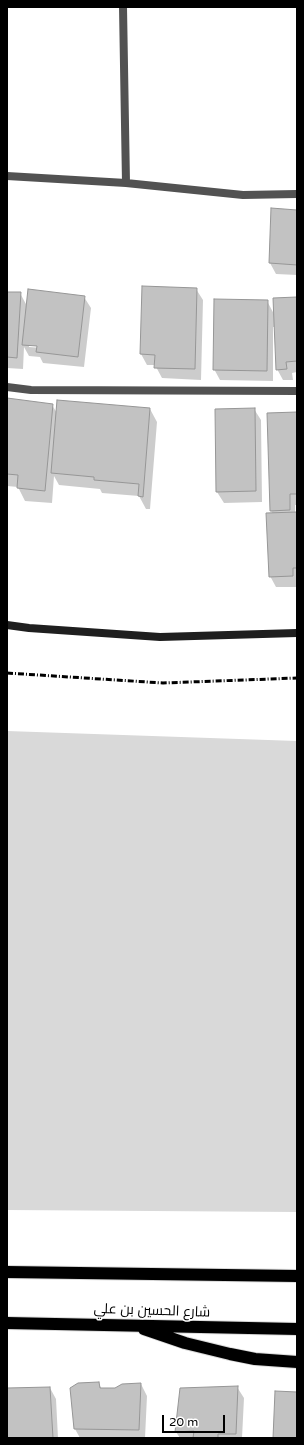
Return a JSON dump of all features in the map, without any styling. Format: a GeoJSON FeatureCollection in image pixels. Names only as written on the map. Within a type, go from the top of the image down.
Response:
{"type":"FeatureCollection","features":[{"type":"Feature","properties":{"kind":"highway"},"geometry":{"type":"LineString","coordinates":[[7,1272],[297,1276]]}},
{"type":"Feature","properties":{"kind":"highway","name":"شارع الحسين بن علي"},"geometry":{"type":"LineString","coordinates":[[7,1323],[297,1329]]}},
{"type":"Feature","properties":{"kind":"highway"},"geometry":{"type":"LineString","coordinates":[[132,1325],[185,1343],[230,1354],[255,1359],[297,1362]]}},
{"type":"Feature","properties":{"kind":"street"},"geometry":{"type":"LineString","coordinates":[[123,7],[126,183]]}},
{"type":"Feature","properties":{"kind":"street"},"geometry":{"type":"LineString","coordinates":[[7,176],[126,183],[243,195],[297,194]]}},
{"type":"Feature","properties":{"kind":"street"},"geometry":{"type":"LineString","coordinates":[[7,387],[31,390],[297,391]]}},
{"type":"Feature","properties":{"kind":"street"},"geometry":{"type":"LineString","coordinates":[[7,625],[29,628],[160,637],[297,633]]}},
{"type":"Feature","properties":{"kind":"shaded area"},"geometry":{"type":"Polygon","coordinates":[[[7,731],[297,741],[297,1212],[7,1210],[7,731]]]}},
{"type":"Feature","properties":{"kind":"building"},"geometry":{"type":"Polygon","coordinates":[[[271,208],[297,210],[297,265],[269,263],[271,208]]]}},
{"type":"Feature","properties":{"kind":"building"},"geometry":{"type":"Polygon","coordinates":[[[142,286],[197,288],[195,369],[154,368],[155,355],[140,354],[142,286]]]}},
{"type":"Feature","properties":{"kind":"building"},"geometry":{"type":"Polygon","coordinates":[[[28,289],[85,296],[78,357],[36,352],[37,346],[22,345],[28,289]]]}},
{"type":"Feature","properties":{"kind":"building"},"geometry":{"type":"Polygon","coordinates":[[[7,292],[21,292],[17,358],[7,357],[7,292]]]}},
{"type":"Feature","properties":{"kind":"building"},"geometry":{"type":"Polygon","coordinates":[[[297,297],[297,361],[286,362],[287,369],[276,370],[273,298],[297,297]]]}},
{"type":"Feature","properties":{"kind":"building"},"geometry":{"type":"Polygon","coordinates":[[[214,299],[268,300],[267,371],[213,370],[214,299]]]}},
{"type":"Feature","properties":{"kind":"building"},"geometry":{"type":"Polygon","coordinates":[[[7,398],[53,404],[45,491],[17,488],[18,475],[7,474],[7,398]]]}},
{"type":"Feature","properties":{"kind":"building"},"geometry":{"type":"Polygon","coordinates":[[[57,400],[150,408],[143,497],[138,496],[139,484],[94,480],[94,477],[51,473],[57,400]]]}},
{"type":"Feature","properties":{"kind":"building"},"geometry":{"type":"Polygon","coordinates":[[[255,408],[256,491],[216,492],[215,409],[255,408]]]}},
{"type":"Feature","properties":{"kind":"building"},"geometry":{"type":"Polygon","coordinates":[[[297,412],[297,494],[290,494],[290,510],[270,511],[267,413],[297,412]]]}},
{"type":"Feature","properties":{"kind":"building"},"geometry":{"type":"Polygon","coordinates":[[[297,512],[297,568],[293,568],[293,576],[269,577],[266,513],[297,512]]]}},
{"type":"Feature","properties":{"kind":"building"},"geometry":{"type":"Polygon","coordinates":[[[99,1382],[100,1388],[115,1388],[122,1384],[141,1383],[139,1430],[74,1429],[70,1388],[78,1383],[99,1382]]]}},
{"type":"Feature","properties":{"kind":"building"},"geometry":{"type":"Polygon","coordinates":[[[238,1386],[236,1434],[218,1434],[218,1438],[193,1438],[194,1431],[175,1432],[180,1388],[238,1386]]]}},
{"type":"Feature","properties":{"kind":"building"},"geometry":{"type":"Polygon","coordinates":[[[50,1387],[53,1438],[7,1438],[7,1388],[50,1387]]]}},
{"type":"Feature","properties":{"kind":"building"},"geometry":{"type":"Polygon","coordinates":[[[275,1391],[297,1392],[297,1438],[273,1438],[275,1391]]]}},
{"type":"Feature","properties":{"kind":"railway"},"geometry":{"type":"LineString","coordinates":[[7,673],[163,683],[297,678]]}}]}
